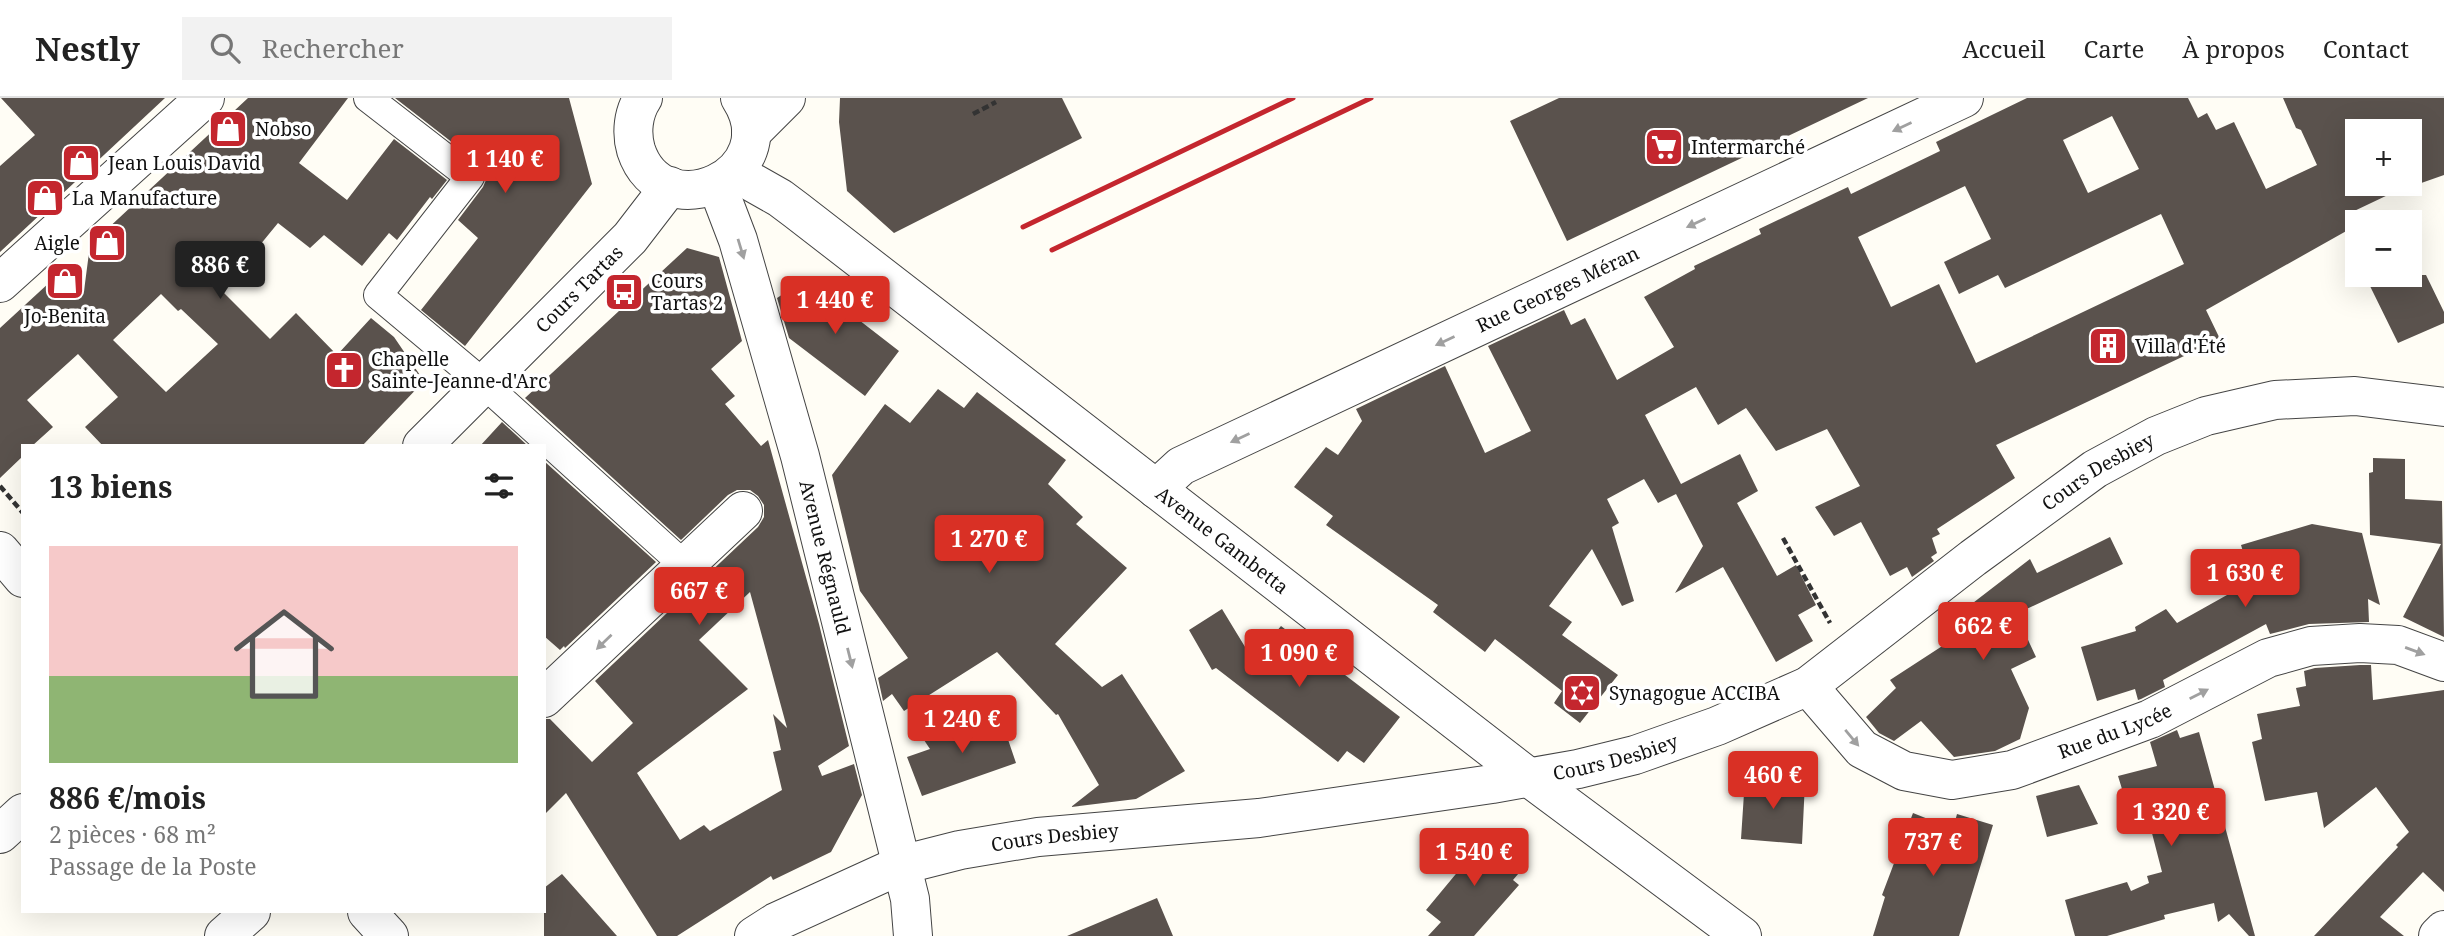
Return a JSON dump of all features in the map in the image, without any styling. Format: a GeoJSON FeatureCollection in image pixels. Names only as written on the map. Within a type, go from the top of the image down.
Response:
{"type":"FeatureCollection","features":[{"type":"Feature","properties":{"kind":"street"},"geometry":{"type":"LineString","coordinates":[[0,283],[205,98]]}},
{"type":"Feature","properties":{"kind":"street"},"geometry":{"type":"LineString","coordinates":[[368,98],[470,177],[378,295],[483,383],[684,565]]}},
{"type":"Feature","properties":{"kind":"street"},"geometry":{"type":"LineString","coordinates":[[641,99],[633,131],[639,160],[652,176],[670,187],[685,191],[701,190],[725,179],[743,161],[746,116],[786,98]]}},
{"type":"Feature","properties":{"kind":"street","name":"Rue Georges Méran"},"geometry":{"type":"LineString","coordinates":[[1156,489],[1181,466],[1964,98]]}},
{"type":"Feature","properties":{"kind":"street","name":"Avenue Gambetta"},"geometry":{"type":"LineString","coordinates":[[725,179],[780,198],[1527,776],[1742,936]]}},
{"type":"Feature","properties":{"kind":"street","name":"Avenue Régnauld"},"geometry":{"type":"LineString","coordinates":[[725,179],[738,240],[800,456],[910,899],[913,936]]}},
{"type":"Feature","properties":{"kind":"street","name":"Cours Tartas"},"geometry":{"type":"LineString","coordinates":[[424,444],[630,238],[670,187]]}},
{"type":"Feature","properties":{"kind":"street","name":"Cours Desbiey"},"geometry":{"type":"LineString","coordinates":[[754,936],[776,922],[901,865],[960,850],[1038,836],[1259,818],[1492,784],[1578,769],[1635,755],[1717,726],[1808,686],[1973,558],[2095,468],[2156,436],[2206,416],[2275,400],[2355,396],[2444,407]]}},
{"type":"Feature","properties":{"kind":"street"},"geometry":{"type":"LineString","coordinates":[[546,696],[743,511]]}},
{"type":"Feature","properties":{"kind":"street"},"geometry":{"type":"LineString","coordinates":[[0,551],[21,576]]}},
{"type":"Feature","properties":{"kind":"street","name":"Rue du Lycée"},"geometry":{"type":"LineString","coordinates":[[1808,686],[1862,748],[1904,771],[1952,780],[2012,770],[2113,733],[2150,719],[2268,658],[2311,646],[2360,643],[2398,645],[2444,662]]}},
{"type":"Feature","properties":{"kind":"street"},"geometry":{"type":"LineString","coordinates":[[0,834],[21,816]]}},
{"type":"Feature","properties":{"kind":"street"},"geometry":{"type":"LineString","coordinates":[[224,936],[250,913]]}},
{"type":"Feature","properties":{"kind":"street"},"geometry":{"type":"LineString","coordinates":[[368,913],[389,936]]}},
{"type":"Feature","properties":{"kind":"street"},"geometry":{"type":"LineString","coordinates":[[2438,936],[2444,930]]}},
{"type":"Feature","properties":{"kind":"path"},"geometry":{"type":"LineString","coordinates":[[973,114],[996,102]]}},
{"type":"Feature","properties":{"kind":"path"},"geometry":{"type":"LineString","coordinates":[[0,486],[21,511]]}},
{"type":"Feature","properties":{"kind":"path"},"geometry":{"type":"LineString","coordinates":[[1783,538],[1848,654]]}},
{"type":"Feature","properties":{"kind":"building"},"geometry":{"type":"Polygon","coordinates":[[[1,98],[165,98],[0,252],[0,166],[35,135],[1,98]]]}},
{"type":"Feature","properties":{"kind":"building"},"geometry":{"type":"Polygon","coordinates":[[[248,98],[348,98],[299,163],[347,200],[394,139],[447,180],[432,199],[430,197],[397,240],[389,233],[362,266],[324,235],[310,248],[278,223],[222,291],[270,339],[296,313],[337,355],[371,318],[394,337],[424,381],[364,444],[101,444],[85,427],[118,397],[78,354],[27,400],[53,427],[34,444],[21,444],[21,458],[0,478],[0,328],[63,270],[84,291],[90,245],[248,98]],[[161,294],[113,340],[166,392],[218,344],[181,309],[178,311],[161,294]]]}},
{"type":"Feature","properties":{"kind":"building"},"geometry":{"type":"Polygon","coordinates":[[[395,98],[569,98],[592,184],[465,346],[421,310],[478,238],[458,220],[483,187],[486,171],[395,98]]]}},
{"type":"Feature","properties":{"kind":"building"},"geometry":{"type":"Polygon","coordinates":[[[840,98],[1062,98],[1082,138],[894,233],[847,191],[839,122],[840,98]]]}},
{"type":"Feature","properties":{"kind":"building","name":"Intermarché"},"geometry":{"type":"Polygon","coordinates":[[[1559,98],[1868,98],[1567,241],[1510,121],[1559,98]]]}},
{"type":"Feature","properties":{"kind":"building"},"geometry":{"type":"Polygon","coordinates":[[[2027,98],[2188,98],[2198,118],[2207,113],[2216,130],[2234,122],[2266,189],[2317,165],[2283,98],[2444,98],[2444,175],[2422,183],[2422,119],[2345,119],[2345,196],[2386,196],[2356,210],[2345,210],[2345,232],[2206,310],[2220,339],[1996,445],[2015,478],[1937,529],[1940,534],[1932,538],[1937,553],[1931,557],[1934,561],[1912,577],[1907,567],[1890,576],[1861,522],[1834,536],[1815,507],[1860,486],[1827,429],[1776,451],[1746,408],[1718,425],[1696,387],[1645,415],[1681,484],[1740,454],[1758,491],[1737,503],[1777,576],[1796,565],[1816,605],[1798,615],[1813,641],[1776,662],[1723,567],[1675,593],[1703,546],[1676,494],[1658,503],[1644,479],[1607,499],[1619,523],[1612,527],[1634,601],[1622,606],[1592,549],[1549,606],[1572,622],[1562,635],[1618,675],[1580,723],[1554,703],[1562,691],[1495,639],[1485,652],[1433,612],[1438,605],[1326,525],[1333,516],[1294,487],[1326,447],[1338,455],[1362,421],[1356,409],[1445,366],[1485,453],[1531,431],[1488,346],[1564,310],[1571,325],[1585,318],[1617,380],[1674,347],[1644,297],[1695,269],[1694,266],[1761,234],[1759,229],[1848,187],[1851,194],[1940,151],[1936,142],[2027,98]],[[2112,116],[2063,140],[2088,193],[2139,169],[2112,116]],[[1965,186],[1858,237],[1891,307],[1939,284],[1976,363],[2184,264],[2161,214],[2005,288],[1998,275],[1959,294],[1944,262],[1991,239],[1965,186]]]}},
{"type":"Feature","properties":{"kind":"building"},"geometry":{"type":"Polygon","coordinates":[[[687,248],[719,257],[742,341],[711,369],[735,396],[725,404],[761,446],[768,440],[819,624],[849,746],[818,766],[822,776],[854,764],[862,795],[831,852],[773,880],[771,876],[677,936],[657,936],[566,793],[546,813],[546,719],[550,719],[592,762],[633,723],[595,681],[758,527],[764,517],[764,505],[750,490],[737,490],[728,495],[681,540],[525,398],[687,248]],[[750,592],[699,640],[748,689],[637,773],[680,840],[704,825],[710,831],[782,790],[773,752],[781,750],[773,714],[787,728],[750,592]]]}},
{"type":"Feature","properties":{"kind":"building"},"geometry":{"type":"Polygon","coordinates":[[[2422,275],[2426,275],[2444,312],[2444,323],[2398,343],[2370,287],[2422,287],[2422,275]]]}},
{"type":"Feature","properties":{"kind":"building"},"geometry":{"type":"Polygon","coordinates":[[[806,279],[899,351],[865,396],[789,338],[777,298],[806,279]]]}},
{"type":"Feature","properties":{"kind":"building"},"geometry":{"type":"Polygon","coordinates":[[[938,389],[964,408],[977,392],[1066,460],[1048,484],[1083,517],[1076,524],[1127,568],[1055,644],[1102,687],[1122,674],[1185,771],[1136,799],[1071,807],[1099,785],[1058,714],[1056,715],[997,652],[904,711],[892,694],[883,701],[878,678],[908,658],[860,591],[832,475],[885,404],[910,423],[938,389]]]}},
{"type":"Feature","properties":{"kind":"building"},"geometry":{"type":"Polygon","coordinates":[[[502,422],[526,444],[482,444],[502,422]]]}},
{"type":"Feature","properties":{"kind":"building"},"geometry":{"type":"Polygon","coordinates":[[[2373,458],[2405,459],[2405,499],[2442,501],[2444,637],[2403,617],[2441,544],[2370,535],[2369,473],[2373,472],[2373,458]]]}},
{"type":"Feature","properties":{"kind":"building"},"geometry":{"type":"Polygon","coordinates":[[[546,463],[656,562],[560,650],[546,638],[546,463]]]}},
{"type":"Feature","properties":{"kind":"building"},"geometry":{"type":"Polygon","coordinates":[[[2312,524],[2362,533],[2380,605],[2368,599],[2369,622],[2309,624],[2270,634],[2266,624],[2163,680],[2165,687],[2141,699],[2138,700],[2135,689],[2097,701],[2081,647],[2136,631],[2135,627],[2166,609],[2177,623],[2252,581],[2241,545],[2312,524]]]}},
{"type":"Feature","properties":{"kind":"building"},"geometry":{"type":"Polygon","coordinates":[[[2110,537],[2123,564],[2016,614],[2036,657],[2011,669],[2029,708],[2020,739],[1995,751],[1954,757],[1921,721],[1894,741],[1879,733],[1866,717],[1896,688],[1890,680],[1950,641],[1943,626],[2030,559],[2037,573],[2110,537]]]}},
{"type":"Feature","properties":{"kind":"building"},"geometry":{"type":"Polygon","coordinates":[[[1222,609],[1253,660],[1281,626],[1400,717],[1364,763],[1347,751],[1338,762],[1216,668],[1212,670],[1189,630],[1222,609]]]}},
{"type":"Feature","properties":{"kind":"building"},"geometry":{"type":"Polygon","coordinates":[[[2371,665],[2373,700],[2444,690],[2444,892],[2423,872],[2380,917],[2404,936],[2314,936],[2409,832],[2376,787],[2324,828],[2317,792],[2265,801],[2252,742],[2262,739],[2257,714],[2300,706],[2296,688],[2306,686],[2304,671],[2371,665]]]}},
{"type":"Feature","properties":{"kind":"building"},"geometry":{"type":"Polygon","coordinates":[[[999,713],[1016,763],[922,796],[907,757],[930,749],[924,740],[999,713]]]}},
{"type":"Feature","properties":{"kind":"building"},"geometry":{"type":"Polygon","coordinates":[[[2177,730],[2180,738],[2199,732],[2255,936],[2249,936],[2229,914],[2218,922],[2214,903],[2164,915],[2165,919],[2107,936],[2075,936],[2065,900],[2127,882],[2131,891],[2149,883],[2147,876],[2162,872],[2146,810],[2130,815],[2118,776],[2157,766],[2150,742],[2177,730]]]}},
{"type":"Feature","properties":{"kind":"building"},"geometry":{"type":"Polygon","coordinates":[[[1745,778],[1805,782],[1802,844],[1741,839],[1745,778]]]}},
{"type":"Feature","properties":{"kind":"building"},"geometry":{"type":"Polygon","coordinates":[[[2079,785],[2098,824],[2047,837],[2036,796],[2079,785]]]}},
{"type":"Feature","properties":{"kind":"building"},"geometry":{"type":"Polygon","coordinates":[[[1913,813],[1953,829],[1957,814],[1993,825],[1959,936],[1873,936],[1885,897],[1882,895],[1913,813]]]}},
{"type":"Feature","properties":{"kind":"building"},"geometry":{"type":"Polygon","coordinates":[[[1461,835],[1481,851],[1494,841],[1524,867],[1513,880],[1519,885],[1474,936],[1428,936],[1441,922],[1426,910],[1460,869],[1444,856],[1461,835]]]}},
{"type":"Feature","properties":{"kind":"building"},"geometry":{"type":"Polygon","coordinates":[[[562,874],[617,936],[544,936],[546,886],[562,874]]]}},
{"type":"Feature","properties":{"kind":"building"},"geometry":{"type":"Polygon","coordinates":[[[1157,898],[1173,936],[1067,936],[1157,898]]]}},
{"type":"Feature","properties":{"kind":"railway"},"geometry":{"type":"LineString","coordinates":[[1023,227],[1293,98]]}},
{"type":"Feature","properties":{"kind":"railway"},"geometry":{"type":"LineString","coordinates":[[1052,250],[1371,98]]}},
{"type":"Feature","properties":{"kind":"place","name":"Nobso"},"geometry":{"type":"Point","coordinates":[228,129]}},
{"type":"Feature","properties":{"kind":"place","name":"Intermarché"},"geometry":{"type":"Point","coordinates":[1664,147]}},
{"type":"Feature","properties":{"kind":"place","name":"Jean Louis David"},"geometry":{"type":"Point","coordinates":[81,163]}},
{"type":"Feature","properties":{"kind":"place","name":"La Manufacture"},"geometry":{"type":"Point","coordinates":[45,198]}},
{"type":"Feature","properties":{"kind":"place","name":"Aigle"},"geometry":{"type":"Point","coordinates":[107,243]}},
{"type":"Feature","properties":{"kind":"place","name":"Jo-Benita"},"geometry":{"type":"Point","coordinates":[65,281]}},
{"type":"Feature","properties":{"kind":"place","name":"Cours Tartas 2"},"geometry":{"type":"Point","coordinates":[624,292]}},
{"type":"Feature","properties":{"kind":"place","name":"Villa d'Été"},"geometry":{"type":"Point","coordinates":[2108,346]}},
{"type":"Feature","properties":{"kind":"place","name":"Chapelle Sainte-Jeanne-d'Arc"},"geometry":{"type":"Point","coordinates":[344,370]}},
{"type":"Feature","properties":{"kind":"place","name":"Synagogue ACCIBA"},"geometry":{"type":"Point","coordinates":[1582,693]}}]}
